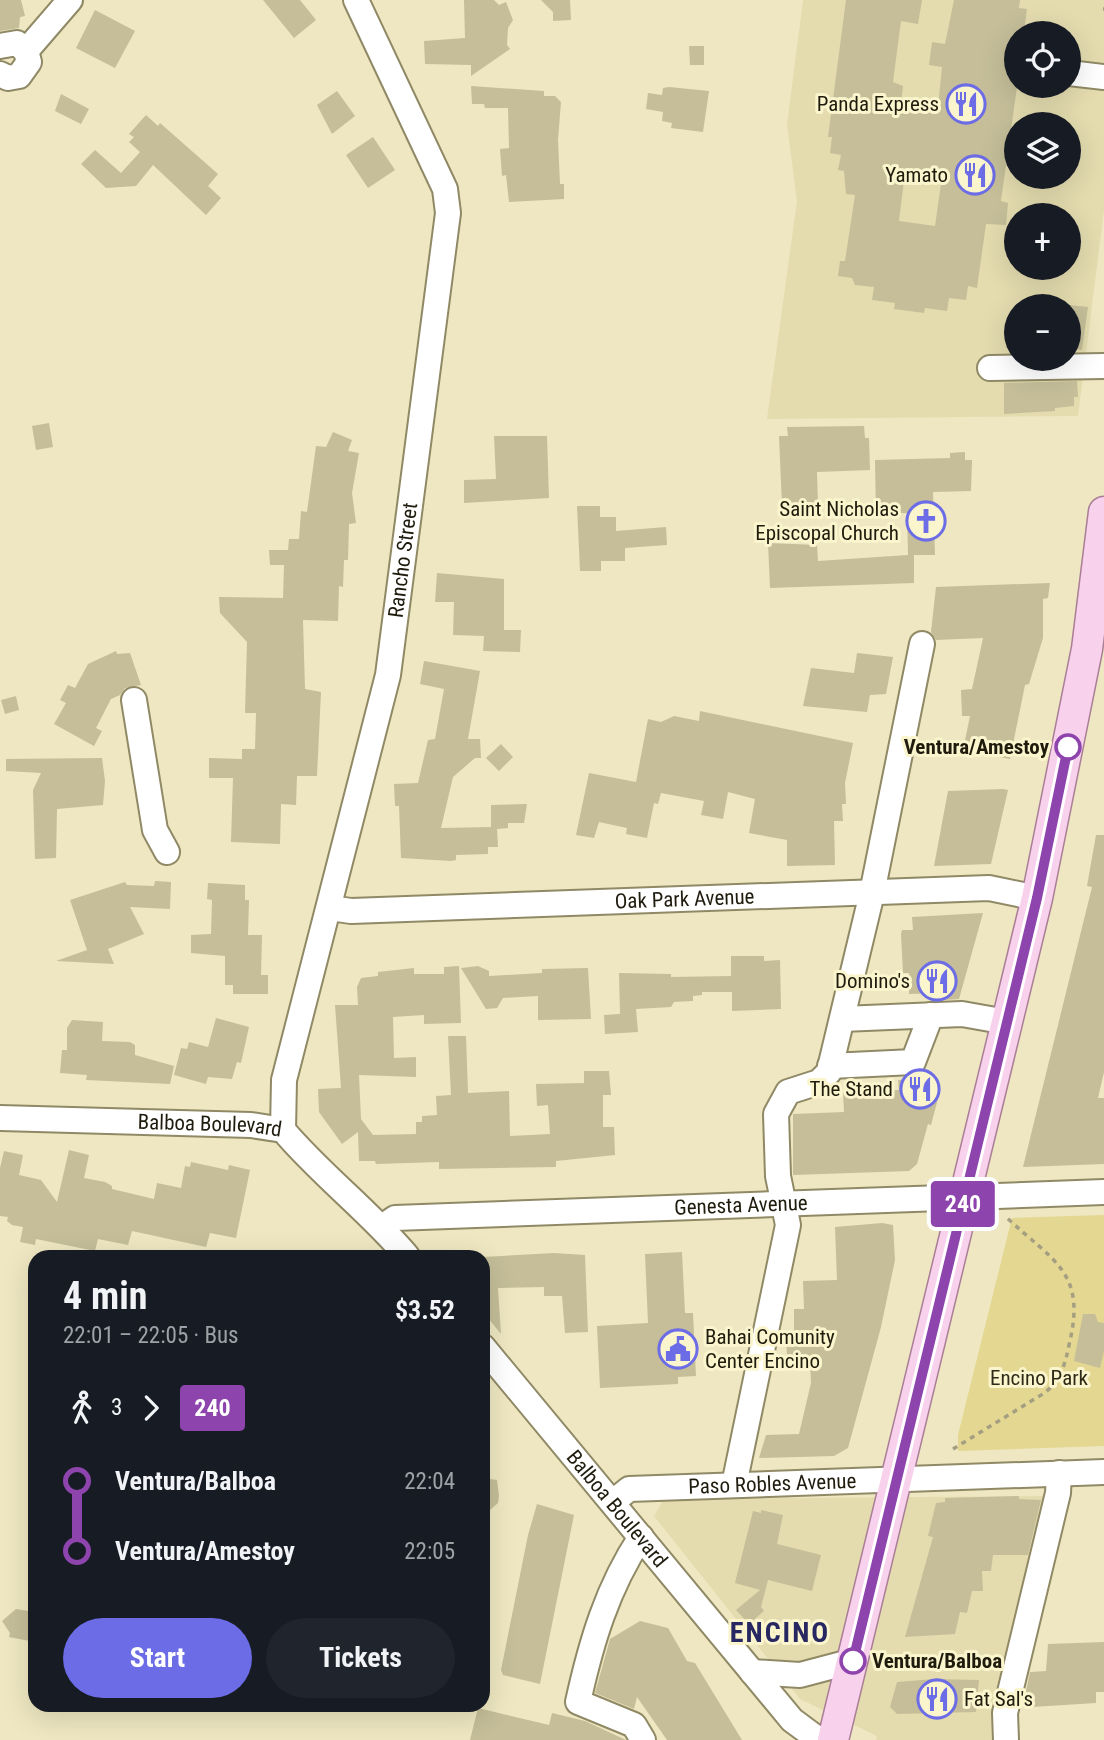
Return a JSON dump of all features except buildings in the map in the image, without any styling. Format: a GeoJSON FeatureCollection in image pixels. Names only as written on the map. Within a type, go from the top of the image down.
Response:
{"type":"FeatureCollection","features":[{"type":"Feature","properties":{"kind":"main road"},"geometry":{"type":"LineString","coordinates":[[833,1740],[1037,898],[1097,629],[1104,513]]}},
{"type":"Feature","properties":{"kind":"street"},"geometry":{"type":"LineString","coordinates":[[26,51],[70,0]]}},
{"type":"Feature","properties":{"kind":"street","name":"Rancho Street"},"geometry":{"type":"LineString","coordinates":[[283,1130],[284,1080],[388,675],[448,213],[445,189],[356,0]]}},
{"type":"Feature","properties":{"kind":"street"},"geometry":{"type":"LineString","coordinates":[[0,46],[11,42],[26,51],[29,62],[23,73],[13,78],[0,74]]}},
{"type":"Feature","properties":{"kind":"street"},"geometry":{"type":"LineString","coordinates":[[1081,74],[1104,77]]}},
{"type":"Feature","properties":{"kind":"street"},"geometry":{"type":"LineString","coordinates":[[990,368],[1104,366]]}},
{"type":"Feature","properties":{"kind":"street"},"geometry":{"type":"LineString","coordinates":[[734,1485],[788,1225],[778,1176],[776,1114],[788,1092],[819,1082],[830,1066],[873,893],[922,644]]}},
{"type":"Feature","properties":{"kind":"street"},"geometry":{"type":"LineString","coordinates":[[134,700],[155,830],[167,852]]}},
{"type":"Feature","properties":{"kind":"street","name":"Oak Park Avenue"},"geometry":{"type":"LineString","coordinates":[[330,908],[365,910],[989,888],[1037,898]]}},
{"type":"Feature","properties":{"kind":"street"},"geometry":{"type":"LineString","coordinates":[[842,1019],[962,1014],[1007,1021]]}},
{"type":"Feature","properties":{"kind":"street"},"geometry":{"type":"LineString","coordinates":[[830,1066],[913,1062],[930,1016]]}},
{"type":"Feature","properties":{"kind":"street","name":"Balboa Boulevard"},"geometry":{"type":"LineString","coordinates":[[0,1118],[251,1125],[283,1130],[402,1250]]}},
{"type":"Feature","properties":{"kind":"street","name":"Genesta Avenue"},"geometry":{"type":"LineString","coordinates":[[382,1227],[395,1218],[1104,1192]]}},
{"type":"Feature","properties":{"kind":"street","name":"Balboa Boulevard"},"geometry":{"type":"LineString","coordinates":[[490,1354],[792,1720],[819,1740]]}},
{"type":"Feature","properties":{"kind":"street","name":"Paso Robles Avenue"},"geometry":{"type":"LineString","coordinates":[[613,1503],[629,1489],[1104,1472]]}},
{"type":"Feature","properties":{"kind":"street"},"geometry":{"type":"LineString","coordinates":[[1006,1740],[1005,1713],[1058,1493],[1059,1473]]}},
{"type":"Feature","properties":{"kind":"street"},"geometry":{"type":"LineString","coordinates":[[641,1537],[603,1609],[578,1702],[634,1725],[643,1740]]}},
{"type":"Feature","properties":{"kind":"street"},"geometry":{"type":"LineString","coordinates":[[752,1672],[800,1675],[853,1661]]}},
{"type":"Feature","properties":{"kind":"path"},"geometry":{"type":"LineString","coordinates":[[953,1449],[1058,1381],[1075,1320],[1075,1297],[1065,1272],[1002,1213]]}},
{"type":"Feature","properties":{"kind":"shaded area"},"geometry":{"type":"Polygon","coordinates":[[[803,0],[1104,0],[1104,210],[1078,416],[767,419],[797,201],[787,125],[803,0]]]}},
{"type":"Feature","properties":{"kind":"shaded area"},"geometry":{"type":"Polygon","coordinates":[[[1048,1496],[996,1740],[876,1740],[877,1736],[800,1699],[654,1516],[664,1499],[1048,1496]]]}},
{"type":"Feature","properties":{"kind":"green space","name":"Encino Park"},"geometry":{"type":"Polygon","coordinates":[[[1104,1215],[1104,1446],[958,1451],[958,1435],[1012,1218],[1104,1215]]]}},
{"type":"Feature","properties":{"kind":"bus line","name":"240"},"geometry":{"type":"LineString","coordinates":[[853,1661],[899,1459],[1037,898],[1068,747]]}},
{"type":"Feature","properties":{"kind":"place","name":"Panda Express"},"geometry":{"type":"Point","coordinates":[966,104]}},
{"type":"Feature","properties":{"kind":"place","name":"Yamato"},"geometry":{"type":"Point","coordinates":[975,175]}},
{"type":"Feature","properties":{"kind":"place","name":"Saint Nicholas Episcopal Church"},"geometry":{"type":"Point","coordinates":[926,521]}},
{"type":"Feature","properties":{"kind":"place","name":"Ventura/Amestoy"},"geometry":{"type":"Point","coordinates":[1068,747]}},
{"type":"Feature","properties":{"kind":"place","name":"Domino's"},"geometry":{"type":"Point","coordinates":[937,981]}},
{"type":"Feature","properties":{"kind":"place","name":"The Stand"},"geometry":{"type":"Point","coordinates":[920,1089]}},
{"type":"Feature","properties":{"kind":"place","name":"Bahai Comunity Center Encino"},"geometry":{"type":"Point","coordinates":[678,1349]}},
{"type":"Feature","properties":{"kind":"place","name":"Ventura/Balboa"},"geometry":{"type":"Point","coordinates":[853,1661]}},
{"type":"Feature","properties":{"kind":"place","name":"Fat Sal's"},"geometry":{"type":"Point","coordinates":[937,1699]}},
{"type":"Feature","properties":{"kind":"district","name":"ENCINO"},"geometry":{"type":"Point","coordinates":[780,1632]}}]}
